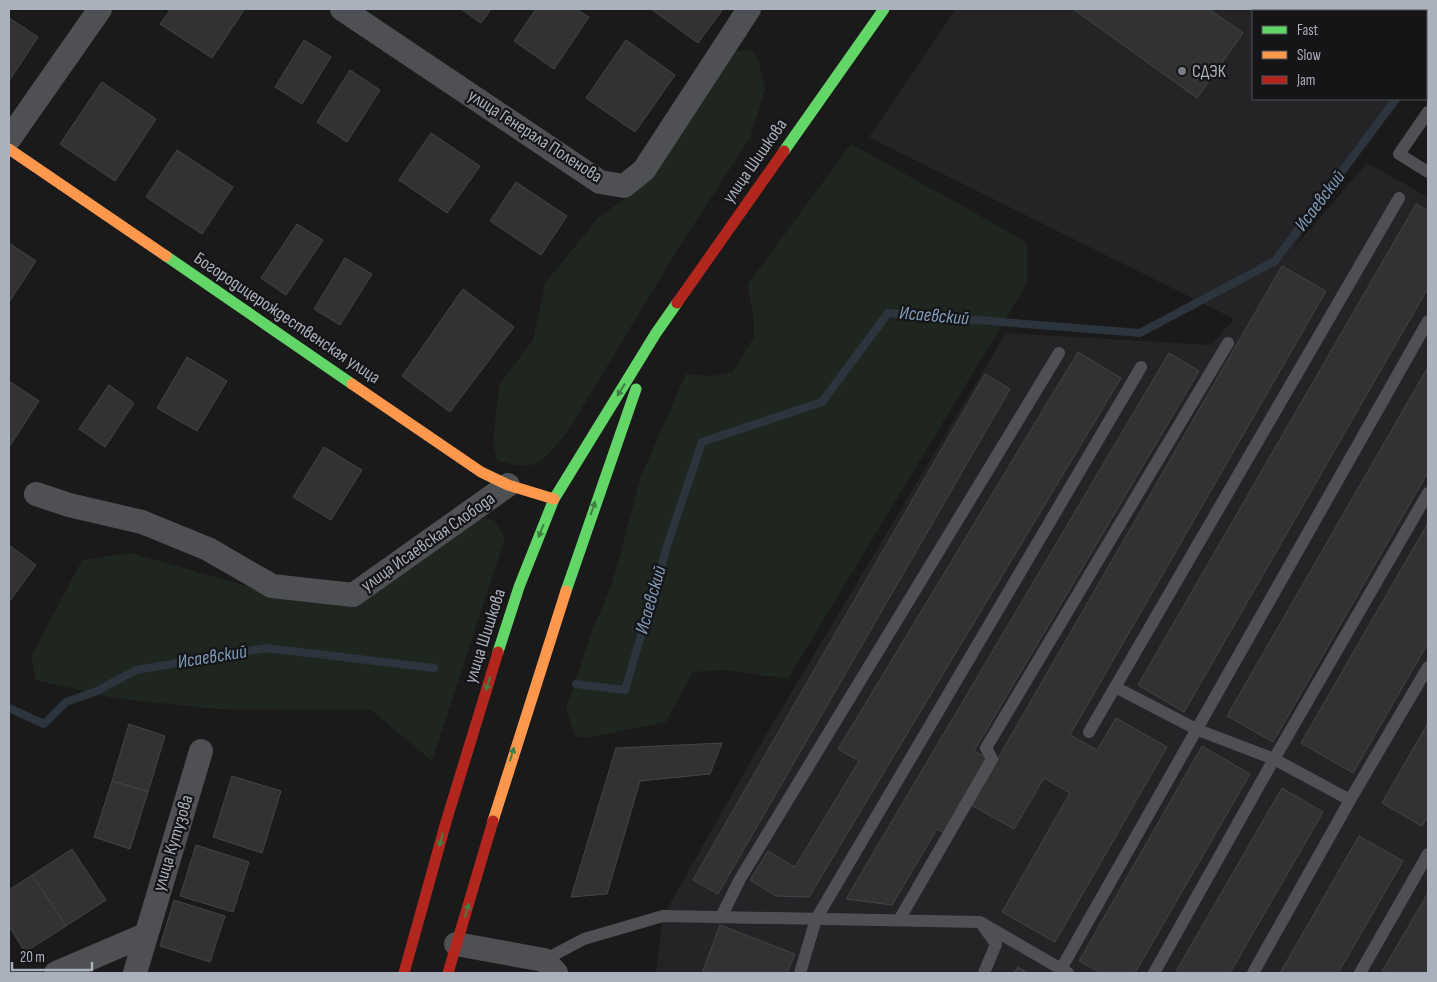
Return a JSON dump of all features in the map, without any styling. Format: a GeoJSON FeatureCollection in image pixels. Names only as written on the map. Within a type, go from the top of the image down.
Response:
{"type":"FeatureCollection","features":[{"type":"Feature","properties":{"kind":"main road","name":"улица Шишкова"},"geometry":{"type":"LineString","coordinates":[[404,973],[446,822],[494,665],[519,587],[554,499],[656,334],[884,9]]}},
{"type":"Feature","properties":{"kind":"main road","name":"Богородицерождественская улица"},"geometry":{"type":"LineString","coordinates":[[9,149],[481,472],[508,485],[554,499]]}},
{"type":"Feature","properties":{"kind":"main road","name":"улица Шишкова"},"geometry":{"type":"LineString","coordinates":[[448,973],[554,621],[656,334]]}},
{"type":"Feature","properties":{"kind":"street"},"geometry":{"type":"LineString","coordinates":[[9,140],[100,9]]}},
{"type":"Feature","properties":{"kind":"street","name":"улица Генерала Поленова"},"geometry":{"type":"LineString","coordinates":[[342,9],[600,182],[624,186],[644,170],[749,9]]}},
{"type":"Feature","properties":{"kind":"street","name":"улица Исаевская Слобода"},"geometry":{"type":"LineString","coordinates":[[36,494],[69,505],[142,522],[208,550],[272,586],[353,595],[508,485]]}},
{"type":"Feature","properties":{"kind":"street","name":"улица Кутузова"},"geometry":{"type":"LineString","coordinates":[[135,973],[201,751]]}},
{"type":"Feature","properties":{"kind":"street"},"geometry":{"type":"LineString","coordinates":[[56,973],[145,935]]}},
{"type":"Feature","properties":{"kind":"street"},"geometry":{"type":"LineString","coordinates":[[456,944],[550,967]]}},
{"type":"Feature","properties":{"kind":"lane"},"geometry":{"type":"LineString","coordinates":[[1428,112],[1399,154],[1428,172]]}},
{"type":"Feature","properties":{"kind":"lane"},"geometry":{"type":"LineString","coordinates":[[1089,732],[1399,198]]}},
{"type":"Feature","properties":{"kind":"lane"},"geometry":{"type":"LineString","coordinates":[[550,967],[584,939],[663,916],[980,922],[1065,971],[1428,321]]}},
{"type":"Feature","properties":{"kind":"lane"},"geometry":{"type":"LineString","coordinates":[[899,920],[992,759],[986,748],[1228,343]]}},
{"type":"Feature","properties":{"kind":"lane"},"geometry":{"type":"LineString","coordinates":[[721,917],[740,879],[1059,353]]}},
{"type":"Feature","properties":{"kind":"lane"},"geometry":{"type":"LineString","coordinates":[[800,973],[816,919],[1141,367]]}},
{"type":"Feature","properties":{"kind":"lane"},"geometry":{"type":"LineString","coordinates":[[1154,973],[1428,493]]}},
{"type":"Feature","properties":{"kind":"lane"},"geometry":{"type":"LineString","coordinates":[[1253,973],[1350,800],[1428,667]]}},
{"type":"Feature","properties":{"kind":"lane"},"geometry":{"type":"LineString","coordinates":[[1115,687],[1198,730],[1274,760],[1350,800]]}},
{"type":"Feature","properties":{"kind":"lane"},"geometry":{"type":"LineString","coordinates":[[1360,973],[1428,854]]}},
{"type":"Feature","properties":{"kind":"lane"},"geometry":{"type":"LineString","coordinates":[[980,922],[996,944],[984,973]]}},
{"type":"Feature","properties":{"kind":"shaded area"},"geometry":{"type":"Polygon","coordinates":[[[956,9],[1428,9],[1427,44],[1427,10],[1252,10],[1252,100],[1390,100],[1293,249],[1367,163],[1428,197],[1428,973],[656,973],[663,916],[760,745],[1006,333],[1211,345],[1234,319],[869,137],[956,9]]]}},
{"type":"Feature","properties":{"kind":"shaded area"},"geometry":{"type":"Polygon","coordinates":[[[746,49],[752,51],[758,59],[765,89],[750,138],[679,247],[566,434],[537,463],[521,466],[497,460],[493,443],[499,385],[533,340],[545,283],[599,217],[627,197],[725,56],[746,49]]]}},
{"type":"Feature","properties":{"kind":"shaded area"},"geometry":{"type":"Polygon","coordinates":[[[851,144],[1027,242],[1027,283],[788,679],[726,670],[693,672],[666,722],[586,738],[575,736],[566,709],[592,631],[612,584],[641,476],[686,374],[712,376],[733,372],[754,337],[754,323],[748,284],[851,144]]]}},
{"type":"Feature","properties":{"kind":"shaded area"},"geometry":{"type":"Polygon","coordinates":[[[475,517],[494,520],[505,538],[432,761],[371,710],[215,709],[113,698],[36,680],[31,657],[82,560],[131,553],[297,600],[329,603],[475,517]]]}},
{"type":"Feature","properties":{"kind":"building"},"geometry":{"type":"Polygon","coordinates":[[[171,9],[244,10],[212,58],[160,24],[171,9]]]}},
{"type":"Feature","properties":{"kind":"building"},"geometry":{"type":"Polygon","coordinates":[[[461,9],[491,9],[481,23],[461,9]]]}},
{"type":"Feature","properties":{"kind":"building"},"geometry":{"type":"Polygon","coordinates":[[[536,9],[576,9],[589,17],[554,69],[514,41],[536,9]]]}},
{"type":"Feature","properties":{"kind":"building"},"geometry":{"type":"Polygon","coordinates":[[[651,9],[723,9],[698,43],[651,9]]]}},
{"type":"Feature","properties":{"kind":"building"},"geometry":{"type":"Polygon","coordinates":[[[1073,9],[1209,9],[1243,33],[1197,98],[1073,9]]]}},
{"type":"Feature","properties":{"kind":"building"},"geometry":{"type":"Polygon","coordinates":[[[9,18],[38,37],[9,81],[9,18]]]}},
{"type":"Feature","properties":{"kind":"building"},"geometry":{"type":"Polygon","coordinates":[[[304,40],[331,57],[302,104],[275,87],[304,40]]]}},
{"type":"Feature","properties":{"kind":"building"},"geometry":{"type":"Polygon","coordinates":[[[626,40],[675,75],[635,132],[586,98],[626,40]]]}},
{"type":"Feature","properties":{"kind":"building"},"geometry":{"type":"Polygon","coordinates":[[[350,70],[380,90],[347,142],[317,122],[350,70]]]}},
{"type":"Feature","properties":{"kind":"building"},"geometry":{"type":"Polygon","coordinates":[[[102,82],[156,119],[115,181],[60,144],[102,82]]]}},
{"type":"Feature","properties":{"kind":"building"},"geometry":{"type":"Polygon","coordinates":[[[431,133],[480,166],[447,213],[399,180],[431,133]]]}},
{"type":"Feature","properties":{"kind":"building"},"geometry":{"type":"Polygon","coordinates":[[[177,150],[233,187],[202,234],[146,197],[177,150]]]}},
{"type":"Feature","properties":{"kind":"building"},"geometry":{"type":"Polygon","coordinates":[[[516,182],[567,216],[541,255],[490,221],[516,182]]]}},
{"type":"Feature","properties":{"kind":"building"},"geometry":{"type":"Polygon","coordinates":[[[1416,204],[1428,211],[1428,288],[1184,712],[1138,685],[1416,204]]]}},
{"type":"Feature","properties":{"kind":"building"},"geometry":{"type":"Polygon","coordinates":[[[297,224],[323,240],[286,295],[261,278],[297,224]]]}},
{"type":"Feature","properties":{"kind":"building"},"geometry":{"type":"Polygon","coordinates":[[[9,243],[36,261],[9,302],[9,243]]]}},
{"type":"Feature","properties":{"kind":"building"},"geometry":{"type":"Polygon","coordinates":[[[345,258],[372,274],[340,325],[314,309],[345,258]]]}},
{"type":"Feature","properties":{"kind":"building"},"geometry":{"type":"Polygon","coordinates":[[[1282,266],[1326,291],[1070,735],[1097,750],[1116,718],[1167,747],[1055,942],[1002,912],[1070,793],[1044,778],[1014,829],[971,805],[1282,266]]]}},
{"type":"Feature","properties":{"kind":"building"},"geometry":{"type":"Polygon","coordinates":[[[463,289],[514,327],[450,412],[402,376],[463,289]]]}},
{"type":"Feature","properties":{"kind":"building"},"geometry":{"type":"Polygon","coordinates":[[[1078,352],[1121,378],[809,897],[776,896],[750,880],[768,851],[795,867],[859,761],[838,749],[1078,352]]]}},
{"type":"Feature","properties":{"kind":"building"},"geometry":{"type":"Polygon","coordinates":[[[1169,353],[1199,371],[974,751],[989,759],[945,833],[937,829],[892,905],[846,899],[1169,353]]]}},
{"type":"Feature","properties":{"kind":"building"},"geometry":{"type":"Polygon","coordinates":[[[187,357],[227,381],[197,431],[157,408],[187,357]]]}},
{"type":"Feature","properties":{"kind":"building"},"geometry":{"type":"Polygon","coordinates":[[[1428,367],[1428,472],[1273,742],[1227,716],[1428,367]]]}},
{"type":"Feature","properties":{"kind":"building"},"geometry":{"type":"Polygon","coordinates":[[[985,374],[1010,389],[718,894],[693,880],[985,374]]]}},
{"type":"Feature","properties":{"kind":"building"},"geometry":{"type":"Polygon","coordinates":[[[9,381],[39,401],[9,447],[9,381]]]}},
{"type":"Feature","properties":{"kind":"building"},"geometry":{"type":"Polygon","coordinates":[[[109,385],[134,403],[105,447],[79,429],[109,385]]]}},
{"type":"Feature","properties":{"kind":"building"},"geometry":{"type":"Polygon","coordinates":[[[324,447],[362,470],[331,520],[293,497],[324,447]]]}},
{"type":"Feature","properties":{"kind":"building"},"geometry":{"type":"Polygon","coordinates":[[[1428,523],[1428,643],[1353,773],[1301,743],[1428,523]]]}},
{"type":"Feature","properties":{"kind":"building"},"geometry":{"type":"Polygon","coordinates":[[[9,545],[36,565],[9,602],[9,545]]]}},
{"type":"Feature","properties":{"kind":"building"},"geometry":{"type":"Polygon","coordinates":[[[1428,723],[1428,816],[1422,826],[1382,803],[1428,723]]]}},
{"type":"Feature","properties":{"kind":"building"},"geometry":{"type":"Polygon","coordinates":[[[129,724],[165,736],[148,792],[112,781],[129,724]]]}},
{"type":"Feature","properties":{"kind":"building"},"geometry":{"type":"Polygon","coordinates":[[[722,743],[710,774],[640,781],[607,894],[571,897],[616,748],[722,743]]]}},
{"type":"Feature","properties":{"kind":"building"},"geometry":{"type":"Polygon","coordinates":[[[1202,746],[1250,774],[1135,973],[1101,973],[1079,961],[1202,746]]]}},
{"type":"Feature","properties":{"kind":"building"},"geometry":{"type":"Polygon","coordinates":[[[232,776],[281,791],[262,853],[213,837],[232,776]]]}},
{"type":"Feature","properties":{"kind":"building"},"geometry":{"type":"Polygon","coordinates":[[[112,781],[148,792],[130,849],[94,837],[112,781]]]}},
{"type":"Feature","properties":{"kind":"building"},"geometry":{"type":"Polygon","coordinates":[[[1282,788],[1323,812],[1230,973],[1175,973],[1282,788]]]}},
{"type":"Feature","properties":{"kind":"building"},"geometry":{"type":"Polygon","coordinates":[[[1359,836],[1403,861],[1338,973],[1280,973],[1359,836]]]}},
{"type":"Feature","properties":{"kind":"building"},"geometry":{"type":"Polygon","coordinates":[[[196,845],[249,862],[233,912],[180,896],[196,845]]]}},
{"type":"Feature","properties":{"kind":"building"},"geometry":{"type":"Polygon","coordinates":[[[72,849],[106,900],[66,926],[32,875],[72,849]]]}},
{"type":"Feature","properties":{"kind":"building"},"geometry":{"type":"Polygon","coordinates":[[[32,875],[66,926],[25,952],[9,926],[9,890],[32,875]]]}},
{"type":"Feature","properties":{"kind":"building"},"geometry":{"type":"Polygon","coordinates":[[[1428,893],[1428,973],[1381,973],[1428,893]]]}},
{"type":"Feature","properties":{"kind":"building"},"geometry":{"type":"Polygon","coordinates":[[[174,900],[225,916],[210,962],[160,946],[174,900]]]}},
{"type":"Feature","properties":{"kind":"building"},"geometry":{"type":"Polygon","coordinates":[[[720,925],[795,954],[787,973],[702,973],[720,925]]]}},
{"type":"Feature","properties":{"kind":"building"},"geometry":{"type":"Polygon","coordinates":[[[1018,967],[1028,973],[1014,973],[1018,967]]]}},
{"type":"Feature","properties":{"kind":"waterway","name":"Исаевский"},"geometry":{"type":"LineString","coordinates":[[576,684],[625,690],[668,543],[702,442],[822,402],[888,313],[1140,333],[1275,261],[1395,100]]}},
{"type":"Feature","properties":{"kind":"waterway","name":"Исаевский"},"geometry":{"type":"LineString","coordinates":[[9,708],[44,724],[66,702],[97,691],[136,670],[266,648],[434,668]]}},
{"type":"Feature","properties":{"kind":"traffic: fast"},"geometry":{"type":"LineString","coordinates":[[784,151],[884,9]]}},
{"type":"Feature","properties":{"kind":"traffic: fast"},"geometry":{"type":"LineString","coordinates":[[166,256],[352,384]]}},
{"type":"Feature","properties":{"kind":"traffic: fast"},"geometry":{"type":"LineString","coordinates":[[498,652],[519,587],[554,499],[656,333],[677,303]]}},
{"type":"Feature","properties":{"kind":"traffic: fast"},"geometry":{"type":"LineString","coordinates":[[566,591],[636,389]]}},
{"type":"Feature","properties":{"kind":"traffic: slow"},"geometry":{"type":"LineString","coordinates":[[9,149],[166,256]]}},
{"type":"Feature","properties":{"kind":"traffic: slow"},"geometry":{"type":"LineString","coordinates":[[352,384],[481,472],[508,485],[554,499]]}},
{"type":"Feature","properties":{"kind":"traffic: slow"},"geometry":{"type":"LineString","coordinates":[[493,821],[566,591]]}},
{"type":"Feature","properties":{"kind":"traffic: jam"},"geometry":{"type":"LineString","coordinates":[[677,303],[784,151]]}},
{"type":"Feature","properties":{"kind":"traffic: jam"},"geometry":{"type":"LineString","coordinates":[[404,973],[446,822],[498,652]]}},
{"type":"Feature","properties":{"kind":"traffic: jam"},"geometry":{"type":"LineString","coordinates":[[448,973],[493,821]]}},
{"type":"Feature","properties":{"kind":"place","name":"СДЭК"},"geometry":{"type":"Point","coordinates":[1182,71]}}]}
